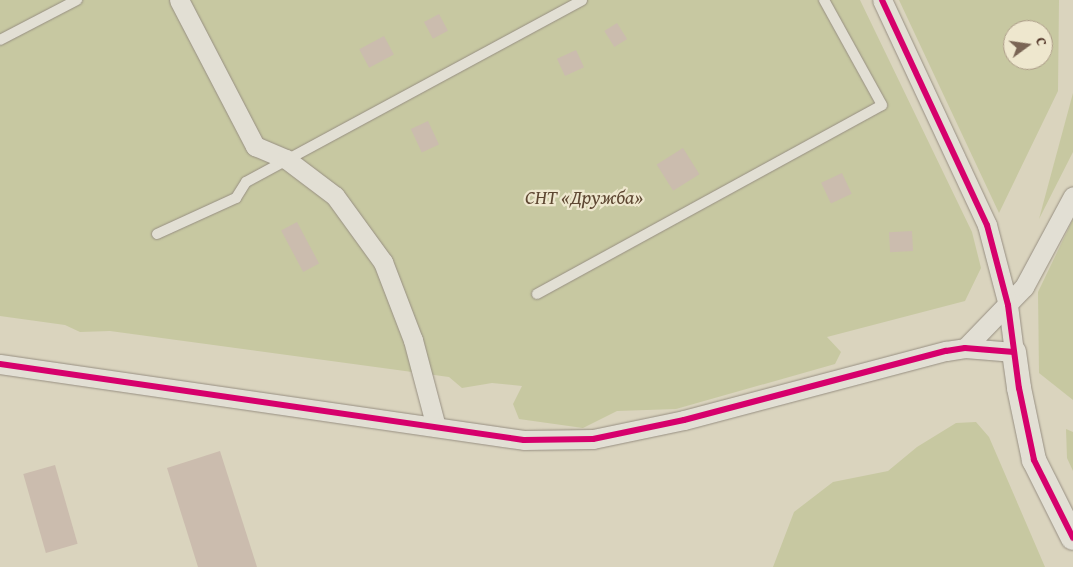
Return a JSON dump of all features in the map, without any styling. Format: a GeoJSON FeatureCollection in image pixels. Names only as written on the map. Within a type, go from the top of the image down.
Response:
{"type":"FeatureCollection","features":[{"type":"Feature","properties":{"kind":"street"},"geometry":{"type":"LineString","coordinates":[[179,0],[255,146],[286,159],[335,196],[383,262],[413,340],[436,428]]}},
{"type":"Feature","properties":{"kind":"street"},"geometry":{"type":"LineString","coordinates":[[882,0],[987,225],[1008,305],[1014,352],[1034,460],[1073,538]]}},
{"type":"Feature","properties":{"kind":"street"},"geometry":{"type":"LineString","coordinates":[[965,348],[1008,305],[1036,270],[1073,196]]}},
{"type":"Feature","properties":{"kind":"street"},"geometry":{"type":"LineString","coordinates":[[0,364],[524,440],[593,439],[684,420],[899,362],[965,348],[1014,352]]}},
{"type":"Feature","properties":{"kind":"lane"},"geometry":{"type":"LineString","coordinates":[[0,40],[77,0]]}},
{"type":"Feature","properties":{"kind":"lane"},"geometry":{"type":"LineString","coordinates":[[157,234],[236,198],[246,182],[286,159],[582,0]]}},
{"type":"Feature","properties":{"kind":"lane"},"geometry":{"type":"LineString","coordinates":[[537,294],[882,105],[824,0]]}},
{"type":"Feature","properties":{"kind":"green space","name":"СНТ «Дружба»"},"geometry":{"type":"Polygon","coordinates":[[[0,0],[860,0],[972,232],[981,268],[965,301],[827,337],[841,352],[835,364],[676,409],[617,411],[583,428],[519,419],[513,404],[522,386],[492,383],[462,388],[449,377],[110,331],[80,332],[65,325],[0,316],[0,0]]]}},
{"type":"Feature","properties":{"kind":"green space"},"geometry":{"type":"Polygon","coordinates":[[[899,0],[1059,0],[1058,91],[999,213],[899,0]]]}},
{"type":"Feature","properties":{"kind":"green space"},"geometry":{"type":"Polygon","coordinates":[[[1073,93],[1073,152],[1039,219],[1073,93]]]}},
{"type":"Feature","properties":{"kind":"green space"},"geometry":{"type":"Polygon","coordinates":[[[1073,219],[1073,400],[1039,373],[1038,292],[1073,219]]]}},
{"type":"Feature","properties":{"kind":"green space"},"geometry":{"type":"Polygon","coordinates":[[[976,422],[989,437],[1045,567],[773,567],[794,512],[833,482],[888,471],[917,447],[956,423],[976,422]]]}},
{"type":"Feature","properties":{"kind":"green space"},"geometry":{"type":"Polygon","coordinates":[[[1066,429],[1073,432],[1073,471],[1067,458],[1066,429]]]}},
{"type":"Feature","properties":{"kind":"building"},"geometry":{"type":"Polygon","coordinates":[[[439,14],[448,31],[433,39],[424,22],[439,14]]]}},
{"type":"Feature","properties":{"kind":"building"},"geometry":{"type":"Polygon","coordinates":[[[617,23],[627,39],[614,47],[604,31],[617,23]]]}},
{"type":"Feature","properties":{"kind":"building"},"geometry":{"type":"Polygon","coordinates":[[[384,36],[394,55],[369,68],[359,49],[384,36]]]}},
{"type":"Feature","properties":{"kind":"building"},"geometry":{"type":"Polygon","coordinates":[[[576,50],[584,67],[565,76],[557,59],[576,50]]]}},
{"type":"Feature","properties":{"kind":"building"},"geometry":{"type":"Polygon","coordinates":[[[428,121],[439,145],[422,153],[411,129],[428,121]]]}},
{"type":"Feature","properties":{"kind":"building"},"geometry":{"type":"Polygon","coordinates":[[[683,148],[699,174],[673,191],[657,164],[683,148]]]}},
{"type":"Feature","properties":{"kind":"building"},"geometry":{"type":"Polygon","coordinates":[[[842,173],[852,194],[831,204],[821,183],[842,173]]]}},
{"type":"Feature","properties":{"kind":"building"},"geometry":{"type":"Polygon","coordinates":[[[297,222],[319,263],[303,272],[281,230],[297,222]]]}},
{"type":"Feature","properties":{"kind":"building"},"geometry":{"type":"Polygon","coordinates":[[[912,231],[913,251],[890,252],[889,232],[912,231]]]}},
{"type":"Feature","properties":{"kind":"building"},"geometry":{"type":"Polygon","coordinates":[[[220,451],[257,567],[198,567],[167,468],[220,451]]]}},
{"type":"Feature","properties":{"kind":"building"},"geometry":{"type":"Polygon","coordinates":[[[55,465],[78,544],[46,553],[23,474],[55,465]]]}},
{"type":"Feature","properties":{"kind":"cycle path"},"geometry":{"type":"LineString","coordinates":[[882,0],[987,225],[1008,305],[1019,388],[1034,460],[1073,538]]}},
{"type":"Feature","properties":{"kind":"cycle path"},"geometry":{"type":"LineString","coordinates":[[0,364],[524,440],[593,439],[684,420],[946,351],[965,348],[1014,352]]}}]}
